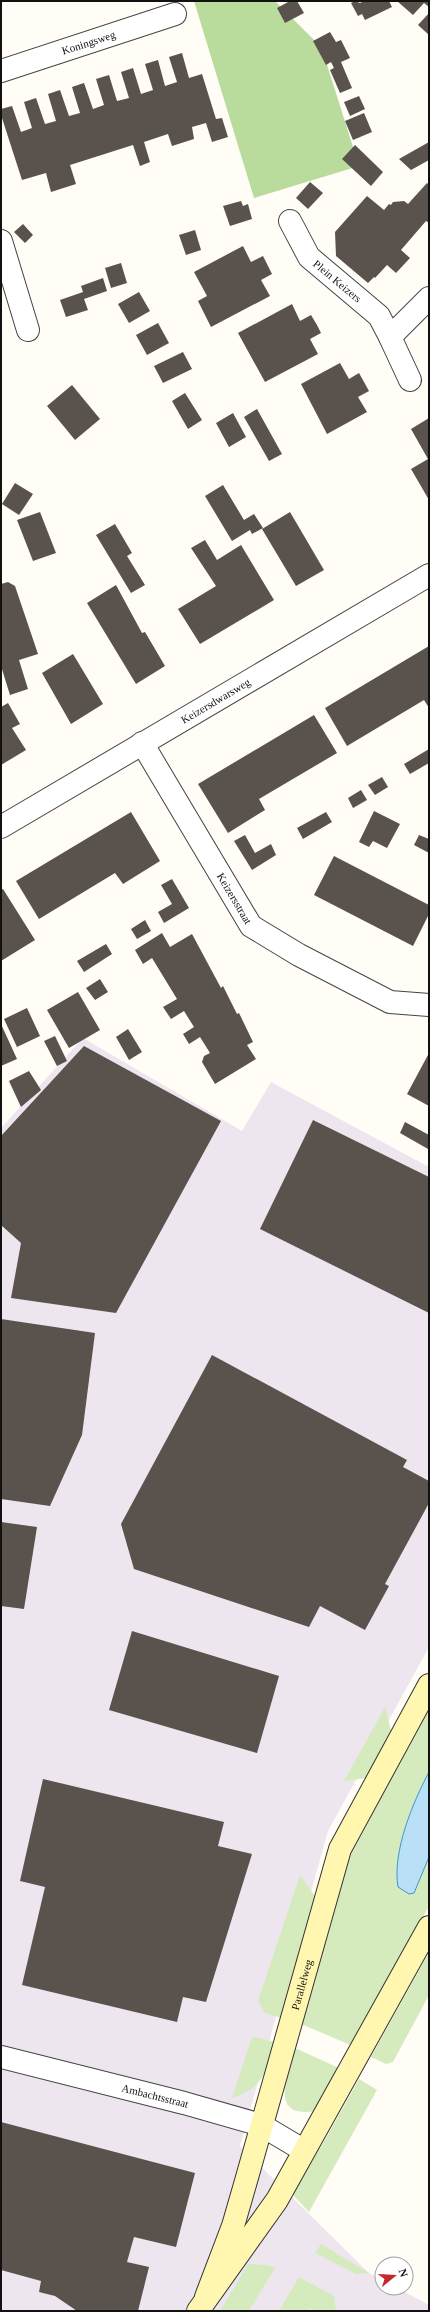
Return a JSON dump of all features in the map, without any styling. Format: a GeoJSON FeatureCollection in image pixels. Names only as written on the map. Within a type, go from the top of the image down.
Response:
{"type":"FeatureCollection","features":[{"type":"Feature","properties":{"kind":"street","name":"Koningsweg"},"geometry":{"type":"LineString","coordinates":[[1,71],[175,14]]}},
{"type":"Feature","properties":{"kind":"street","name":"Plein Keizers"},"geometry":{"type":"LineString","coordinates":[[290,221],[309,257],[379,316],[410,380]]}},
{"type":"Feature","properties":{"kind":"street"},"geometry":{"type":"LineString","coordinates":[[1,241],[28,330]]}},
{"type":"Feature","properties":{"kind":"street"},"geometry":{"type":"LineString","coordinates":[[390,337],[429,298]]}},
{"type":"Feature","properties":{"kind":"street","name":"Keizersdwarsweg"},"geometry":{"type":"LineString","coordinates":[[1,826],[429,575]]}},
{"type":"Feature","properties":{"kind":"street","name":"Keizersstraat"},"geometry":{"type":"LineString","coordinates":[[142,743],[251,926],[299,955],[390,1002],[429,1005]]}},
{"type":"Feature","properties":{"kind":"street","name":"Parallelweg"},"geometry":{"type":"LineString","coordinates":[[202,2304],[233,2226],[340,1849],[429,1685]]}},
{"type":"Feature","properties":{"kind":"street","name":"Parallelweg"},"geometry":{"type":"LineString","coordinates":[[202,2304],[232,2265],[266,2216],[356,2060],[429,1927]]}},
{"type":"Feature","properties":{"kind":"street","name":"Ambachtsstraat"},"geometry":{"type":"LineString","coordinates":[[1,2057],[184,2102],[261,2125],[303,2150]]}},
{"type":"Feature","properties":{"kind":"shaded area"},"geometry":{"type":"Polygon","coordinates":[[[83,1038],[242,1131],[271,1082],[429,1167],[429,1647],[328,1831],[240,2146],[369,2273],[374,2276],[374,2296],[412,2296],[429,2305],[429,2311],[1,2311],[1,1128],[83,1038]]]}},
{"type":"Feature","properties":{"kind":"green space"},"geometry":{"type":"Polygon","coordinates":[[[194,1],[275,1],[315,41],[323,52],[359,166],[254,198],[194,1]]]}},
{"type":"Feature","properties":{"kind":"green space"},"geometry":{"type":"Polygon","coordinates":[[[385,1707],[392,1734],[367,1778],[344,1781],[385,1707]]]}},
{"type":"Feature","properties":{"kind":"green space"},"geometry":{"type":"Polygon","coordinates":[[[429,1708],[429,1906],[353,2046],[301,2024],[341,1880],[348,1860],[429,1708]]]}},
{"type":"Feature","properties":{"kind":"green space"},"geometry":{"type":"Polygon","coordinates":[[[300,1875],[315,1896],[281,2018],[265,2013],[258,2001],[300,1875]]]}},
{"type":"Feature","properties":{"kind":"green space"},"geometry":{"type":"Polygon","coordinates":[[[429,1952],[429,1995],[393,2062],[386,2064],[371,2057],[429,1952]]]}},
{"type":"Feature","properties":{"kind":"green space"},"geometry":{"type":"Polygon","coordinates":[[[255,2037],[275,2042],[266,2070],[251,2089],[232,2098],[251,2040],[255,2037]]]}},
{"type":"Feature","properties":{"kind":"green space"},"geometry":{"type":"Polygon","coordinates":[[[295,2048],[341,2069],[315,2111],[300,2112],[291,2108],[286,2101],[286,2081],[295,2048]]]}},
{"type":"Feature","properties":{"kind":"green space"},"geometry":{"type":"Polygon","coordinates":[[[359,2079],[377,2090],[309,2212],[292,2194],[325,2140],[359,2079]]]}},
{"type":"Feature","properties":{"kind":"green space"},"geometry":{"type":"Polygon","coordinates":[[[321,2244],[369,2273],[356,2274],[315,2253],[321,2244]]]}},
{"type":"Feature","properties":{"kind":"green space"},"geometry":{"type":"Polygon","coordinates":[[[248,2264],[267,2265],[275,2268],[249,2311],[220,2311],[248,2264]]]}},
{"type":"Feature","properties":{"kind":"green space"},"geometry":{"type":"Polygon","coordinates":[[[299,2277],[334,2296],[336,2311],[315,2311],[309,2308],[307,2311],[279,2311],[299,2277]]]}},
{"type":"Feature","properties":{"kind":"water"},"geometry":{"type":"Polygon","coordinates":[[[429,1772],[429,1857],[414,1893],[409,1894],[398,1887],[398,1858],[405,1828],[429,1772]]]}},
{"type":"Feature","properties":{"kind":"building"},"geometry":{"type":"Polygon","coordinates":[[[290,1],[297,1],[304,13],[285,23],[277,8],[290,1]]]}},
{"type":"Feature","properties":{"kind":"building"},"geometry":{"type":"Polygon","coordinates":[[[355,1],[360,3],[364,1],[389,1],[392,7],[365,20],[362,14],[358,16],[351,3],[355,1]]]}},
{"type":"Feature","properties":{"kind":"building"},"geometry":{"type":"Polygon","coordinates":[[[397,1],[429,1],[429,7],[424,3],[413,15],[397,1]]]}},
{"type":"Feature","properties":{"kind":"building"},"geometry":{"type":"Polygon","coordinates":[[[429,13],[429,35],[418,25],[429,13]]]}},
{"type":"Feature","properties":{"kind":"building"},"geometry":{"type":"Polygon","coordinates":[[[330,32],[336,42],[341,40],[350,58],[341,62],[352,88],[340,93],[330,70],[334,68],[331,62],[326,65],[313,41],[330,32]]]}},
{"type":"Feature","properties":{"kind":"building"},"geometry":{"type":"Polygon","coordinates":[[[182,53],[189,78],[202,74],[216,119],[222,118],[228,137],[212,142],[206,123],[192,127],[194,139],[172,146],[168,134],[144,142],[150,162],[140,166],[133,145],[70,165],[76,184],[51,192],[46,173],[22,180],[1,115],[1,109],[12,106],[21,132],[32,128],[24,102],[36,98],[45,124],[56,121],[48,94],[60,90],[69,116],[80,113],[72,87],[84,83],[93,109],[104,105],[96,79],[109,75],[117,101],[129,98],[121,72],[133,68],[141,94],[153,90],[145,64],[158,60],[165,86],[177,82],[169,57],[182,53]]]}},
{"type":"Feature","properties":{"kind":"building"},"geometry":{"type":"Polygon","coordinates":[[[359,96],[365,109],[350,116],[344,102],[359,96]]]}},
{"type":"Feature","properties":{"kind":"building"},"geometry":{"type":"Polygon","coordinates":[[[364,113],[372,132],[353,140],[345,121],[364,113]]]}},
{"type":"Feature","properties":{"kind":"building"},"geometry":{"type":"Polygon","coordinates":[[[429,142],[429,160],[411,170],[399,159],[429,142]]]}},
{"type":"Feature","properties":{"kind":"building"},"geometry":{"type":"Polygon","coordinates":[[[355,145],[383,172],[371,186],[342,159],[355,145]]]}},
{"type":"Feature","properties":{"kind":"building"},"geometry":{"type":"Polygon","coordinates":[[[310,182],[323,193],[308,209],[296,198],[310,182]]]}},
{"type":"Feature","properties":{"kind":"building"},"geometry":{"type":"Polygon","coordinates":[[[427,183],[429,185],[429,223],[426,221],[401,250],[410,258],[396,273],[387,265],[368,283],[336,256],[335,232],[367,196],[384,210],[393,202],[404,201],[408,204],[427,183]]]}},
{"type":"Feature","properties":{"kind":"building"},"geometry":{"type":"Polygon","coordinates":[[[241,201],[243,206],[248,204],[252,219],[230,226],[223,206],[241,201]]]}},
{"type":"Feature","properties":{"kind":"building"},"geometry":{"type":"Polygon","coordinates":[[[23,224],[33,235],[25,243],[14,232],[23,224]]]}},
{"type":"Feature","properties":{"kind":"building"},"geometry":{"type":"Polygon","coordinates":[[[195,230],[201,250],[186,255],[179,235],[195,230]]]}},
{"type":"Feature","properties":{"kind":"building"},"geometry":{"type":"Polygon","coordinates":[[[243,246],[251,262],[263,256],[272,274],[261,280],[270,296],[211,327],[198,301],[207,296],[194,272],[243,246]]]}},
{"type":"Feature","properties":{"kind":"building"},"geometry":{"type":"Polygon","coordinates":[[[121,263],[127,283],[111,288],[105,268],[121,263]]]}},
{"type":"Feature","properties":{"kind":"building"},"geometry":{"type":"Polygon","coordinates":[[[103,278],[107,291],[84,299],[88,310],[66,317],[60,300],[83,292],[81,286],[103,278]]]}},
{"type":"Feature","properties":{"kind":"building"},"geometry":{"type":"Polygon","coordinates":[[[139,292],[150,311],[129,323],[118,304],[139,292]]]}},
{"type":"Feature","properties":{"kind":"building"},"geometry":{"type":"Polygon","coordinates":[[[292,304],[300,321],[311,315],[317,325],[321,333],[310,339],[318,354],[265,382],[238,333],[292,304]]]}},
{"type":"Feature","properties":{"kind":"building"},"geometry":{"type":"Polygon","coordinates":[[[158,323],[169,343],[147,355],[136,335],[158,323]]]}},
{"type":"Feature","properties":{"kind":"building"},"geometry":{"type":"Polygon","coordinates":[[[183,352],[192,369],[163,383],[154,366],[183,352]]]}},
{"type":"Feature","properties":{"kind":"building"},"geometry":{"type":"Polygon","coordinates":[[[340,363],[349,379],[359,373],[369,391],[358,397],[367,412],[327,434],[301,384],[340,363]]]}},
{"type":"Feature","properties":{"kind":"building"},"geometry":{"type":"Polygon","coordinates":[[[72,385],[100,419],[75,440],[47,406],[72,385]]]}},
{"type":"Feature","properties":{"kind":"building"},"geometry":{"type":"Polygon","coordinates":[[[185,393],[202,420],[188,429],[172,401],[185,393]]]}},
{"type":"Feature","properties":{"kind":"building"},"geometry":{"type":"Polygon","coordinates":[[[257,409],[282,454],[269,461],[244,417],[257,409]]]}},
{"type":"Feature","properties":{"kind":"building"},"geometry":{"type":"Polygon","coordinates":[[[233,413],[246,437],[229,447],[216,423],[233,413]]]}},
{"type":"Feature","properties":{"kind":"building"},"geometry":{"type":"Polygon","coordinates":[[[429,418],[429,500],[411,469],[428,459],[411,429],[429,418]]]}},
{"type":"Feature","properties":{"kind":"building"},"geometry":{"type":"Polygon","coordinates":[[[15,483],[33,494],[19,515],[2,504],[15,483]]]}},
{"type":"Feature","properties":{"kind":"building"},"geometry":{"type":"Polygon","coordinates":[[[223,485],[244,520],[254,514],[263,528],[252,534],[250,530],[232,541],[205,496],[223,485]]]}},
{"type":"Feature","properties":{"kind":"building"},"geometry":{"type":"Polygon","coordinates":[[[40,512],[56,553],[33,561],[17,520],[40,512]]]}},
{"type":"Feature","properties":{"kind":"building"},"geometry":{"type":"Polygon","coordinates":[[[290,512],[324,570],[296,586],[262,529],[290,512]]]}},
{"type":"Feature","properties":{"kind":"building"},"geometry":{"type":"Polygon","coordinates":[[[115,524],[132,553],[127,556],[145,585],[131,593],[96,535],[115,524]]]}},
{"type":"Feature","properties":{"kind":"building"},"geometry":{"type":"Polygon","coordinates":[[[205,540],[217,560],[241,545],[274,600],[200,644],[178,609],[216,586],[191,548],[205,540]]]}},
{"type":"Feature","properties":{"kind":"building"},"geometry":{"type":"Polygon","coordinates":[[[8,582],[15,586],[38,654],[19,660],[28,689],[10,695],[1,666],[1,584],[8,582]]]}},
{"type":"Feature","properties":{"kind":"building"},"geometry":{"type":"Polygon","coordinates":[[[116,585],[142,633],[145,632],[165,666],[136,684],[87,603],[116,585]]]}},
{"type":"Feature","properties":{"kind":"building"},"geometry":{"type":"Polygon","coordinates":[[[429,646],[429,708],[424,700],[347,746],[325,708],[429,646]]]}},
{"type":"Feature","properties":{"kind":"building"},"geometry":{"type":"Polygon","coordinates":[[[73,654],[103,704],[71,724],[42,673],[73,654]]]}},
{"type":"Feature","properties":{"kind":"building"},"geometry":{"type":"Polygon","coordinates":[[[8,703],[20,724],[12,728],[26,750],[1,765],[1,707],[8,703]]]}},
{"type":"Feature","properties":{"kind":"building"},"geometry":{"type":"Polygon","coordinates":[[[314,715],[337,753],[259,799],[265,810],[228,833],[198,784],[314,715]]]}},
{"type":"Feature","properties":{"kind":"building"},"geometry":{"type":"Polygon","coordinates":[[[429,749],[429,763],[410,774],[404,764],[429,749]]]}},
{"type":"Feature","properties":{"kind":"building"},"geometry":{"type":"Polygon","coordinates":[[[382,777],[388,787],[375,795],[368,785],[382,777]]]}},
{"type":"Feature","properties":{"kind":"building"},"geometry":{"type":"Polygon","coordinates":[[[361,790],[367,800],[353,808],[348,798],[361,790]]]}},
{"type":"Feature","properties":{"kind":"building"},"geometry":{"type":"Polygon","coordinates":[[[374,811],[400,824],[387,848],[373,841],[369,847],[359,842],[374,811]]]}},
{"type":"Feature","properties":{"kind":"building"},"geometry":{"type":"Polygon","coordinates":[[[131,812],[160,861],[123,884],[115,873],[39,919],[16,881],[131,812]]]}},
{"type":"Feature","properties":{"kind":"building"},"geometry":{"type":"Polygon","coordinates":[[[326,812],[332,822],[303,839],[297,828],[326,812]]]}},
{"type":"Feature","properties":{"kind":"building"},"geometry":{"type":"Polygon","coordinates":[[[245,835],[255,853],[271,844],[276,855],[252,870],[234,841],[245,835]]]}},
{"type":"Feature","properties":{"kind":"building"},"geometry":{"type":"Polygon","coordinates":[[[419,835],[429,839],[429,853],[414,845],[419,835]]]}},
{"type":"Feature","properties":{"kind":"building"},"geometry":{"type":"Polygon","coordinates":[[[334,856],[429,905],[429,914],[413,946],[314,895],[334,856]]]}},
{"type":"Feature","properties":{"kind":"building"},"geometry":{"type":"Polygon","coordinates":[[[172,879],[189,908],[164,923],[158,912],[172,904],[161,885],[172,879]]]}},
{"type":"Feature","properties":{"kind":"building"},"geometry":{"type":"Polygon","coordinates":[[[3,889],[35,940],[1,961],[1,890],[3,889]]]}},
{"type":"Feature","properties":{"kind":"building"},"geometry":{"type":"Polygon","coordinates":[[[145,920],[151,931],[137,939],[131,929],[145,920]]]}},
{"type":"Feature","properties":{"kind":"building"},"geometry":{"type":"Polygon","coordinates":[[[162,933],[170,947],[192,934],[221,988],[223,986],[237,1014],[239,1013],[253,1042],[247,1045],[256,1059],[215,1084],[202,1062],[204,1056],[210,1053],[200,1037],[189,1044],[183,1034],[194,1027],[184,1011],[171,1019],[163,1007],[177,999],[152,958],[143,964],[135,950],[162,933]]]}},
{"type":"Feature","properties":{"kind":"building"},"geometry":{"type":"Polygon","coordinates":[[[106,944],[112,954],[84,972],[77,961],[106,944]]]}},
{"type":"Feature","properties":{"kind":"building"},"geometry":{"type":"Polygon","coordinates":[[[100,979],[108,992],[95,1000],[86,988],[100,979]]]}},
{"type":"Feature","properties":{"kind":"building"},"geometry":{"type":"Polygon","coordinates":[[[78,992],[100,1030],[69,1048],[47,1010],[78,992]]]}},
{"type":"Feature","properties":{"kind":"building"},"geometry":{"type":"Polygon","coordinates":[[[27,1008],[40,1036],[17,1047],[4,1019],[27,1008]]]}},
{"type":"Feature","properties":{"kind":"building"},"geometry":{"type":"Polygon","coordinates":[[[1,1024],[17,1059],[1,1066],[1,1024]]]}},
{"type":"Feature","properties":{"kind":"building"},"geometry":{"type":"Polygon","coordinates":[[[128,1029],[142,1052],[129,1060],[116,1037],[128,1029]]]}},
{"type":"Feature","properties":{"kind":"building"},"geometry":{"type":"Polygon","coordinates":[[[55,1036],[67,1061],[57,1066],[44,1041],[55,1036]]]}},
{"type":"Feature","properties":{"kind":"building"},"geometry":{"type":"Polygon","coordinates":[[[84,1046],[221,1121],[116,1313],[11,1298],[21,1243],[1,1225],[1,1136],[84,1046]]]}},
{"type":"Feature","properties":{"kind":"building"},"geometry":{"type":"Polygon","coordinates":[[[429,1053],[429,1106],[407,1094],[429,1053]]]}},
{"type":"Feature","properties":{"kind":"building"},"geometry":{"type":"Polygon","coordinates":[[[29,1071],[41,1090],[21,1107],[9,1081],[29,1071]]]}},
{"type":"Feature","properties":{"kind":"building"},"geometry":{"type":"Polygon","coordinates":[[[313,1120],[429,1177],[429,1313],[260,1229],[313,1120]]]}},
{"type":"Feature","properties":{"kind":"building"},"geometry":{"type":"Polygon","coordinates":[[[405,1122],[429,1135],[428,1149],[400,1133],[405,1122]]]}},
{"type":"Feature","properties":{"kind":"building"},"geometry":{"type":"Polygon","coordinates":[[[1,1319],[95,1333],[82,1435],[50,1506],[1,1499],[1,1319]]]}},
{"type":"Feature","properties":{"kind":"building"},"geometry":{"type":"Polygon","coordinates":[[[212,1355],[407,1460],[403,1467],[429,1481],[429,1503],[385,1584],[389,1586],[365,1630],[320,1606],[309,1627],[134,1569],[121,1524],[212,1355]]]}},
{"type":"Feature","properties":{"kind":"building"},"geometry":{"type":"Polygon","coordinates":[[[1,1522],[37,1527],[24,1609],[1,1606],[1,1522]]]}},
{"type":"Feature","properties":{"kind":"building"},"geometry":{"type":"Polygon","coordinates":[[[132,1631],[279,1676],[257,1753],[109,1710],[132,1631]]]}},
{"type":"Feature","properties":{"kind":"building"},"geometry":{"type":"Polygon","coordinates":[[[43,1779],[224,1822],[218,1846],[252,1854],[206,2002],[183,1997],[177,2022],[22,1985],[45,1887],[20,1881],[43,1779]]]}},
{"type":"Feature","properties":{"kind":"building"},"geometry":{"type":"Polygon","coordinates":[[[1,2122],[195,2173],[176,2247],[134,2237],[127,2262],[149,2267],[138,2311],[77,2311],[55,2296],[39,2292],[41,2281],[1,2270],[1,2122]]]}}]}
